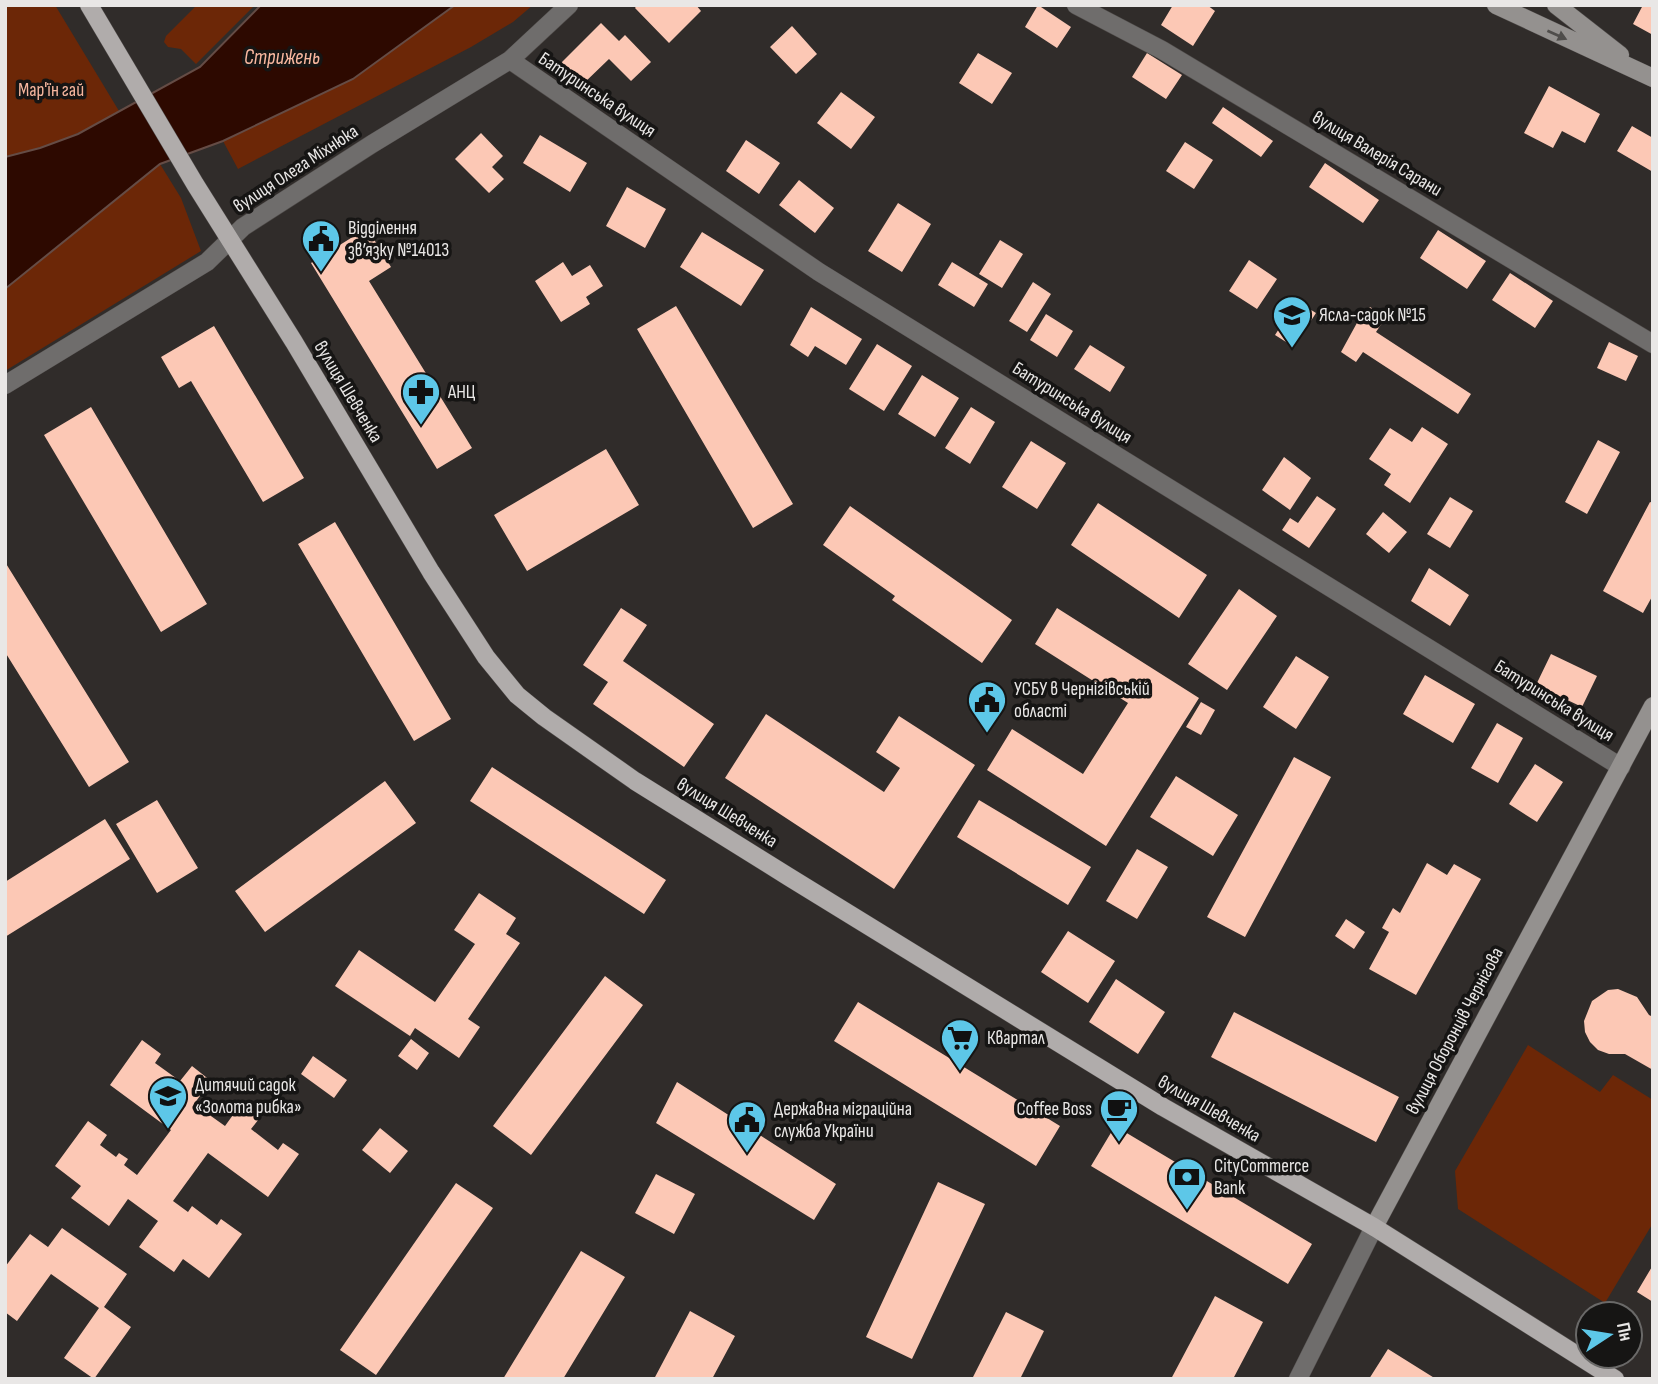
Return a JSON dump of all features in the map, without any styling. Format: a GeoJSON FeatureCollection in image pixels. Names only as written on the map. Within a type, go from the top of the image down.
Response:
{"type":"FeatureCollection","features":[{"type":"Feature","properties":{"kind":"main road","name":"вулиця Шевченка"},"geometry":{"type":"LineString","coordinates":[[89,5],[195,184],[378,480],[431,572],[486,657],[517,695],[635,780],[789,877],[1163,1107],[1374,1227],[1615,1379]]}},
{"type":"Feature","properties":{"kind":"main road"},"geometry":{"type":"LineString","coordinates":[[1496,5],[1647,75]]}},
{"type":"Feature","properties":{"kind":"main road"},"geometry":{"type":"LineString","coordinates":[[1556,5],[1647,75]]}},
{"type":"Feature","properties":{"kind":"main road","name":"вулиця Оборонців Чернігова"},"geometry":{"type":"LineString","coordinates":[[1374,1227],[1653,706]]}},
{"type":"Feature","properties":{"kind":"street","name":"вулиця Олега Міхнюка"},"geometry":{"type":"LineString","coordinates":[[5,385],[207,262],[243,227],[510,60],[569,5]]}},
{"type":"Feature","properties":{"kind":"street","name":"вулиця Валерія Сарани"},"geometry":{"type":"LineString","coordinates":[[1076,5],[1163,50],[1653,344]]}},
{"type":"Feature","properties":{"kind":"street","name":"Батуринська вулиця"},"geometry":{"type":"LineString","coordinates":[[510,60],[819,272],[1621,767]]}},
{"type":"Feature","properties":{"kind":"street","name":"вулиця Оборонців Чернігова"},"geometry":{"type":"LineString","coordinates":[[1298,1379],[1374,1227]]}},
{"type":"Feature","properties":{"kind":"green space","name":"Мар'їн гай"},"geometry":{"type":"Polygon","coordinates":[[[5,5],[55,5],[119,111],[64,139],[5,157],[5,5]]]}},
{"type":"Feature","properties":{"kind":"green space"},"geometry":{"type":"Polygon","coordinates":[[[197,5],[255,5],[196,64],[181,49],[168,47],[164,42],[166,36],[197,5]]]}},
{"type":"Feature","properties":{"kind":"green space"},"geometry":{"type":"Polygon","coordinates":[[[455,5],[533,5],[513,22],[471,47],[238,169],[223,141],[353,79],[455,5]]]}},
{"type":"Feature","properties":{"kind":"green space"},"geometry":{"type":"Polygon","coordinates":[[[160,164],[181,198],[201,251],[5,371],[5,289],[160,164]]]}},
{"type":"Feature","properties":{"kind":"green space"},"geometry":{"type":"Polygon","coordinates":[[[1528,1045],[1600,1092],[1613,1075],[1653,1100],[1653,1223],[1607,1300],[1600,1300],[1458,1209],[1455,1171],[1528,1045]]]}},
{"type":"Feature","properties":{"kind":"water","name":"Стрижень"},"geometry":{"type":"Polygon","coordinates":[[[261,5],[455,5],[353,79],[223,141],[160,164],[5,289],[5,157],[78,134],[200,67],[261,5]]]}},
{"type":"Feature","properties":{"kind":"building"},"geometry":{"type":"Polygon","coordinates":[[[637,5],[696,5],[701,11],[669,43],[635,8],[637,5]]]}},
{"type":"Feature","properties":{"kind":"building"},"geometry":{"type":"Polygon","coordinates":[[[1038,5],[1071,27],[1057,48],[1025,27],[1038,5]]]}},
{"type":"Feature","properties":{"kind":"building"},"geometry":{"type":"Polygon","coordinates":[[[1173,5],[1207,5],[1215,11],[1193,46],[1161,25],[1173,5]]]}},
{"type":"Feature","properties":{"kind":"building"},"geometry":{"type":"Polygon","coordinates":[[[1643,5],[1653,5],[1653,35],[1633,24],[1643,5]]]}},
{"type":"Feature","properties":{"kind":"building"},"geometry":{"type":"Polygon","coordinates":[[[601,23],[619,41],[625,35],[651,62],[631,81],[609,59],[582,85],[561,63],[601,23]]]}},
{"type":"Feature","properties":{"kind":"building"},"geometry":{"type":"Polygon","coordinates":[[[792,26],[817,54],[796,74],[770,47],[792,26]]]}},
{"type":"Feature","properties":{"kind":"building"},"geometry":{"type":"Polygon","coordinates":[[[978,53],[1012,73],[992,104],[959,83],[978,53]]]}},
{"type":"Feature","properties":{"kind":"building"},"geometry":{"type":"Polygon","coordinates":[[[1147,53],[1182,75],[1166,99],[1132,77],[1147,53]]]}},
{"type":"Feature","properties":{"kind":"building"},"geometry":{"type":"Polygon","coordinates":[[[1549,86],[1600,114],[1585,143],[1562,131],[1553,148],[1524,133],[1549,86]]]}},
{"type":"Feature","properties":{"kind":"building"},"geometry":{"type":"Polygon","coordinates":[[[841,92],[875,117],[851,149],[817,123],[841,92]]]}},
{"type":"Feature","properties":{"kind":"building"},"geometry":{"type":"Polygon","coordinates":[[[1223,107],[1273,141],[1261,157],[1212,123],[1223,107]]]}},
{"type":"Feature","properties":{"kind":"building"},"geometry":{"type":"Polygon","coordinates":[[[1632,126],[1653,138],[1653,172],[1617,151],[1632,126]]]}},
{"type":"Feature","properties":{"kind":"building"},"geometry":{"type":"Polygon","coordinates":[[[481,133],[503,156],[492,167],[504,179],[489,193],[455,159],[481,133]]]}},
{"type":"Feature","properties":{"kind":"building"},"geometry":{"type":"Polygon","coordinates":[[[540,135],[587,163],[570,192],[523,163],[540,135]]]}},
{"type":"Feature","properties":{"kind":"building"},"geometry":{"type":"Polygon","coordinates":[[[746,140],[780,163],[759,194],[726,171],[746,140]]]}},
{"type":"Feature","properties":{"kind":"building"},"geometry":{"type":"Polygon","coordinates":[[[1185,142],[1213,160],[1194,189],[1166,171],[1185,142]]]}},
{"type":"Feature","properties":{"kind":"building"},"geometry":{"type":"Polygon","coordinates":[[[1325,163],[1379,200],[1363,223],[1309,187],[1325,163]]]}},
{"type":"Feature","properties":{"kind":"building"},"geometry":{"type":"Polygon","coordinates":[[[799,180],[834,208],[815,233],[779,205],[799,180]]]}},
{"type":"Feature","properties":{"kind":"building"},"geometry":{"type":"Polygon","coordinates":[[[627,187],[666,209],[645,248],[606,226],[627,187]]]}},
{"type":"Feature","properties":{"kind":"building"},"geometry":{"type":"Polygon","coordinates":[[[898,203],[931,224],[902,272],[868,251],[898,203]]]}},
{"type":"Feature","properties":{"kind":"building"},"geometry":{"type":"Polygon","coordinates":[[[367,228],[391,267],[369,281],[472,448],[437,469],[311,263],[367,228]]]}},
{"type":"Feature","properties":{"kind":"building"},"geometry":{"type":"Polygon","coordinates":[[[1438,230],[1486,261],[1467,289],[1420,258],[1438,230]]]}},
{"type":"Feature","properties":{"kind":"building"},"geometry":{"type":"Polygon","coordinates":[[[702,232],[764,270],[741,306],[680,267],[702,232]]]}},
{"type":"Feature","properties":{"kind":"building"},"geometry":{"type":"Polygon","coordinates":[[[1000,240],[1023,254],[1002,288],[979,274],[1000,240]]]}},
{"type":"Feature","properties":{"kind":"building"},"geometry":{"type":"Polygon","coordinates":[[[1249,260],[1277,279],[1257,309],[1229,291],[1249,260]]]}},
{"type":"Feature","properties":{"kind":"building"},"geometry":{"type":"Polygon","coordinates":[[[563,262],[572,276],[590,265],[603,286],[586,297],[590,304],[561,322],[535,281],[563,262]]]}},
{"type":"Feature","properties":{"kind":"building"},"geometry":{"type":"Polygon","coordinates":[[[952,262],[988,284],[974,307],[938,285],[952,262]]]}},
{"type":"Feature","properties":{"kind":"building"},"geometry":{"type":"Polygon","coordinates":[[[1510,273],[1553,301],[1535,328],[1492,300],[1510,273]]]}},
{"type":"Feature","properties":{"kind":"building"},"geometry":{"type":"Polygon","coordinates":[[[1033,282],[1051,294],[1027,332],[1009,321],[1033,282]]]}},
{"type":"Feature","properties":{"kind":"building"},"geometry":{"type":"Polygon","coordinates":[[[1297,301],[1316,313],[1294,347],[1275,335],[1297,301]]]}},
{"type":"Feature","properties":{"kind":"building"},"geometry":{"type":"Polygon","coordinates":[[[676,306],[793,504],[753,528],[637,329],[676,306]]]}},
{"type":"Feature","properties":{"kind":"building"},"geometry":{"type":"Polygon","coordinates":[[[811,307],[862,339],[846,365],[815,346],[808,357],[790,345],[811,307]]]}},
{"type":"Feature","properties":{"kind":"building"},"geometry":{"type":"Polygon","coordinates":[[[1370,307],[1386,317],[1376,332],[1471,394],[1458,414],[1363,352],[1356,362],[1341,352],[1358,321],[1360,322],[1370,307]]]}},
{"type":"Feature","properties":{"kind":"building"},"geometry":{"type":"Polygon","coordinates":[[[1046,314],[1073,331],[1057,357],[1030,340],[1046,314]]]}},
{"type":"Feature","properties":{"kind":"building"},"geometry":{"type":"Polygon","coordinates":[[[214,326],[304,478],[263,502],[191,381],[179,388],[161,357],[214,326]]]}},
{"type":"Feature","properties":{"kind":"building"},"geometry":{"type":"Polygon","coordinates":[[[1609,342],[1638,356],[1626,381],[1597,368],[1609,342]]]}},
{"type":"Feature","properties":{"kind":"building"},"geometry":{"type":"Polygon","coordinates":[[[877,344],[912,366],[884,411],[849,389],[877,344]]]}},
{"type":"Feature","properties":{"kind":"building"},"geometry":{"type":"Polygon","coordinates":[[[1090,345],[1125,367],[1110,392],[1074,369],[1090,345]]]}},
{"type":"Feature","properties":{"kind":"building"},"geometry":{"type":"Polygon","coordinates":[[[922,375],[959,398],[935,437],[898,414],[922,375]]]}},
{"type":"Feature","properties":{"kind":"building"},"geometry":{"type":"Polygon","coordinates":[[[91,407],[207,604],[161,632],[44,435],[91,407]]]}},
{"type":"Feature","properties":{"kind":"building"},"geometry":{"type":"Polygon","coordinates":[[[971,407],[995,422],[970,464],[945,448],[971,407]]]}},
{"type":"Feature","properties":{"kind":"building"},"geometry":{"type":"Polygon","coordinates":[[[1422,427],[1448,444],[1410,503],[1384,485],[1391,474],[1369,459],[1390,428],[1412,442],[1422,427]]]}},
{"type":"Feature","properties":{"kind":"building"},"geometry":{"type":"Polygon","coordinates":[[[1598,440],[1620,452],[1587,514],[1565,502],[1598,440]]]}},
{"type":"Feature","properties":{"kind":"building"},"geometry":{"type":"Polygon","coordinates":[[[1031,441],[1066,463],[1037,509],[1002,487],[1031,441]]]}},
{"type":"Feature","properties":{"kind":"building"},"geometry":{"type":"Polygon","coordinates":[[[606,449],[639,505],[527,571],[494,515],[606,449]]]}},
{"type":"Feature","properties":{"kind":"building"},"geometry":{"type":"Polygon","coordinates":[[[1284,457],[1311,478],[1290,510],[1262,490],[1284,457]]]}},
{"type":"Feature","properties":{"kind":"building"},"geometry":{"type":"Polygon","coordinates":[[[1317,496],[1336,509],[1309,548],[1282,530],[1290,518],[1298,523],[1317,496]]]}},
{"type":"Feature","properties":{"kind":"building"},"geometry":{"type":"Polygon","coordinates":[[[1450,497],[1473,511],[1450,548],[1427,534],[1450,497]]]}},
{"type":"Feature","properties":{"kind":"building"},"geometry":{"type":"Polygon","coordinates":[[[1650,502],[1653,503],[1653,595],[1643,613],[1603,591],[1650,502]]]}},
{"type":"Feature","properties":{"kind":"building"},"geometry":{"type":"Polygon","coordinates":[[[1098,503],[1207,575],[1179,618],[1071,545],[1098,503]]]}},
{"type":"Feature","properties":{"kind":"building"},"geometry":{"type":"Polygon","coordinates":[[[850,506],[1012,620],[982,663],[892,600],[895,596],[823,545],[850,506]]]}},
{"type":"Feature","properties":{"kind":"building"},"geometry":{"type":"Polygon","coordinates":[[[1383,512],[1407,532],[1389,553],[1366,534],[1383,512]]]}},
{"type":"Feature","properties":{"kind":"building"},"geometry":{"type":"Polygon","coordinates":[[[335,522],[451,719],[414,741],[298,544],[335,522]]]}},
{"type":"Feature","properties":{"kind":"building"},"geometry":{"type":"Polygon","coordinates":[[[5,562],[129,762],[89,787],[5,652],[5,562]]]}},
{"type":"Feature","properties":{"kind":"building"},"geometry":{"type":"Polygon","coordinates":[[[1429,568],[1469,595],[1450,626],[1411,601],[1429,568]]]}},
{"type":"Feature","properties":{"kind":"building"},"geometry":{"type":"Polygon","coordinates":[[[1239,589],[1277,616],[1227,690],[1188,664],[1239,589]]]}},
{"type":"Feature","properties":{"kind":"building"},"geometry":{"type":"Polygon","coordinates":[[[621,608],[647,625],[623,661],[714,724],[684,767],[593,704],[608,682],[583,665],[621,608]]]}},
{"type":"Feature","properties":{"kind":"building"},"geometry":{"type":"Polygon","coordinates":[[[1057,608],[1199,698],[1106,846],[987,770],[1012,729],[1083,774],[1128,703],[1035,644],[1057,608]]]}},
{"type":"Feature","properties":{"kind":"building"},"geometry":{"type":"Polygon","coordinates":[[[1551,654],[1597,676],[1582,707],[1536,685],[1551,654]]]}},
{"type":"Feature","properties":{"kind":"building"},"geometry":{"type":"Polygon","coordinates":[[[1296,656],[1329,677],[1296,729],[1263,707],[1296,656]]]}},
{"type":"Feature","properties":{"kind":"building"},"geometry":{"type":"Polygon","coordinates":[[[1425,675],[1475,704],[1453,743],[1403,714],[1425,675]]]}},
{"type":"Feature","properties":{"kind":"building"},"geometry":{"type":"Polygon","coordinates":[[[1201,702],[1215,710],[1201,735],[1186,727],[1201,702]]]}},
{"type":"Feature","properties":{"kind":"building"},"geometry":{"type":"Polygon","coordinates":[[[766,714],[884,792],[900,768],[876,752],[899,716],[975,765],[894,889],[725,778],[766,714]]]}},
{"type":"Feature","properties":{"kind":"building"},"geometry":{"type":"Polygon","coordinates":[[[1497,723],[1523,738],[1498,783],[1471,768],[1497,723]]]}},
{"type":"Feature","properties":{"kind":"building"},"geometry":{"type":"Polygon","coordinates":[[[1294,757],[1331,777],[1245,937],[1207,917],[1294,757]]]}},
{"type":"Feature","properties":{"kind":"building"},"geometry":{"type":"Polygon","coordinates":[[[1535,764],[1563,782],[1537,822],[1509,804],[1535,764]]]}},
{"type":"Feature","properties":{"kind":"building"},"geometry":{"type":"Polygon","coordinates":[[[492,767],[666,880],[644,914],[470,801],[492,767]]]}},
{"type":"Feature","properties":{"kind":"building"},"geometry":{"type":"Polygon","coordinates":[[[1176,776],[1238,815],[1213,856],[1150,817],[1176,776]]]}},
{"type":"Feature","properties":{"kind":"building"},"geometry":{"type":"Polygon","coordinates":[[[385,781],[416,823],[265,932],[235,891],[385,781]]]}},
{"type":"Feature","properties":{"kind":"building"},"geometry":{"type":"Polygon","coordinates":[[[157,800],[198,868],[157,893],[116,824],[157,800]]]}},
{"type":"Feature","properties":{"kind":"building"},"geometry":{"type":"Polygon","coordinates":[[[979,800],[1091,867],[1068,905],[957,837],[979,800]]]}},
{"type":"Feature","properties":{"kind":"building"},"geometry":{"type":"Polygon","coordinates":[[[105,819],[130,859],[5,937],[5,882],[105,819]]]}},
{"type":"Feature","properties":{"kind":"building"},"geometry":{"type":"Polygon","coordinates":[[[1137,849],[1168,867],[1137,919],[1106,901],[1137,849]]]}},
{"type":"Feature","properties":{"kind":"building"},"geometry":{"type":"Polygon","coordinates":[[[1427,863],[1447,875],[1454,864],[1481,879],[1416,995],[1369,969],[1389,932],[1382,928],[1393,908],[1400,913],[1427,863]]]}},
{"type":"Feature","properties":{"kind":"building"},"geometry":{"type":"Polygon","coordinates":[[[479,893],[516,918],[506,934],[520,943],[468,1019],[480,1027],[459,1058],[415,1028],[410,1036],[335,986],[359,950],[435,1002],[475,944],[454,930],[479,893]]]}},
{"type":"Feature","properties":{"kind":"building"},"geometry":{"type":"Polygon","coordinates":[[[1346,919],[1365,932],[1354,949],[1335,936],[1346,919]]]}},
{"type":"Feature","properties":{"kind":"building"},"geometry":{"type":"Polygon","coordinates":[[[1068,931],[1115,961],[1088,1003],[1041,972],[1068,931]]]}},
{"type":"Feature","properties":{"kind":"building"},"geometry":{"type":"Polygon","coordinates":[[[605,976],[643,1005],[531,1155],[493,1126],[605,976]]]}},
{"type":"Feature","properties":{"kind":"building"},"geometry":{"type":"Polygon","coordinates":[[[1116,979],[1165,1012],[1138,1054],[1089,1022],[1116,979]]]}},
{"type":"Feature","properties":{"kind":"building"},"geometry":{"type":"Polygon","coordinates":[[[1618,989],[1637,997],[1653,1017],[1653,1070],[1625,1054],[1609,1054],[1598,1050],[1585,1032],[1584,1021],[1592,1001],[1608,990],[1618,989]]]}},
{"type":"Feature","properties":{"kind":"building"},"geometry":{"type":"Polygon","coordinates":[[[858,1002],[1060,1126],[1036,1166],[834,1041],[858,1002]]]}},
{"type":"Feature","properties":{"kind":"building"},"geometry":{"type":"Polygon","coordinates":[[[1234,1012],[1399,1097],[1376,1142],[1211,1057],[1234,1012]]]}},
{"type":"Feature","properties":{"kind":"building"},"geometry":{"type":"Polygon","coordinates":[[[411,1039],[429,1053],[417,1070],[398,1056],[411,1039]]]}},
{"type":"Feature","properties":{"kind":"building"},"geometry":{"type":"Polygon","coordinates":[[[142,1040],[161,1054],[155,1063],[180,1081],[192,1066],[211,1081],[194,1104],[225,1126],[243,1101],[262,1115],[251,1129],[278,1150],[283,1143],[299,1154],[268,1197],[208,1153],[173,1201],[188,1212],[192,1206],[217,1225],[221,1219],[242,1234],[209,1278],[183,1259],[174,1272],[139,1247],[158,1221],[128,1199],[109,1226],[71,1198],[81,1186],[55,1166],[88,1121],[107,1135],[100,1145],[116,1157],[119,1153],[128,1159],[124,1165],[137,1175],[171,1130],[110,1085],[142,1040]]]}},
{"type":"Feature","properties":{"kind":"building"},"geometry":{"type":"Polygon","coordinates":[[[313,1056],[347,1080],[334,1098],[301,1074],[313,1056]]]}},
{"type":"Feature","properties":{"kind":"building","name":"Державна міграційна служба України"},"geometry":{"type":"Polygon","coordinates":[[[677,1082],[836,1184],[814,1220],[656,1123],[677,1082]]]}},
{"type":"Feature","properties":{"kind":"building"},"geometry":{"type":"Polygon","coordinates":[[[1115,1126],[1312,1244],[1288,1284],[1091,1166],[1115,1126]]]}},
{"type":"Feature","properties":{"kind":"building"},"geometry":{"type":"Polygon","coordinates":[[[380,1128],[408,1151],[390,1173],[362,1150],[380,1128]]]}},
{"type":"Feature","properties":{"kind":"building"},"geometry":{"type":"Polygon","coordinates":[[[656,1174],[695,1194],[674,1234],[635,1213],[656,1174]]]}},
{"type":"Feature","properties":{"kind":"building"},"geometry":{"type":"Polygon","coordinates":[[[938,1182],[985,1204],[912,1359],[866,1337],[938,1182]]]}},
{"type":"Feature","properties":{"kind":"building"},"geometry":{"type":"Polygon","coordinates":[[[456,1183],[493,1208],[376,1375],[340,1350],[456,1183]]]}},
{"type":"Feature","properties":{"kind":"building"},"geometry":{"type":"Polygon","coordinates":[[[62,1228],[127,1274],[104,1307],[131,1327],[94,1379],[64,1358],[99,1308],[51,1274],[17,1321],[5,1312],[5,1267],[30,1234],[48,1247],[62,1228]]]}},
{"type":"Feature","properties":{"kind":"building"},"geometry":{"type":"Polygon","coordinates":[[[581,1251],[625,1277],[563,1379],[503,1379],[581,1251]]]}},
{"type":"Feature","properties":{"kind":"building"},"geometry":{"type":"Polygon","coordinates":[[[1653,1265],[1653,1302],[1637,1292],[1653,1265]]]}},
{"type":"Feature","properties":{"kind":"building"},"geometry":{"type":"Polygon","coordinates":[[[1215,1296],[1263,1322],[1233,1379],[1171,1379],[1215,1296]]]}},
{"type":"Feature","properties":{"kind":"building"},"geometry":{"type":"Polygon","coordinates":[[[690,1311],[735,1336],[712,1379],[654,1379],[690,1311]]]}},
{"type":"Feature","properties":{"kind":"building"},"geometry":{"type":"Polygon","coordinates":[[[1006,1312],[1044,1331],[1020,1379],[972,1379],[1006,1312]]]}},
{"type":"Feature","properties":{"kind":"building"},"geometry":{"type":"Polygon","coordinates":[[[1388,1349],[1436,1379],[1369,1379],[1388,1349]]]}},
{"type":"Feature","properties":{"kind":"place","name":"Відділення зв’язку №14013"},"geometry":{"type":"Point","coordinates":[321,273]}},
{"type":"Feature","properties":{"kind":"place","name":"Ясла-садок №15"},"geometry":{"type":"Point","coordinates":[1292,349]}},
{"type":"Feature","properties":{"kind":"place","name":"АНЦ"},"geometry":{"type":"Point","coordinates":[421,426]}},
{"type":"Feature","properties":{"kind":"place","name":"УСБУ в Чернігівській області"},"geometry":{"type":"Point","coordinates":[987,734]}},
{"type":"Feature","properties":{"kind":"place","name":"Квартал"},"geometry":{"type":"Point","coordinates":[960,1072]}},
{"type":"Feature","properties":{"kind":"place","name":"Дитячий садок «Золота рибка»"},"geometry":{"type":"Point","coordinates":[168,1130]}},
{"type":"Feature","properties":{"kind":"place","name":"Coffee Boss"},"geometry":{"type":"Point","coordinates":[1119,1143]}},
{"type":"Feature","properties":{"kind":"place","name":"Державна міграційна служба України"},"geometry":{"type":"Point","coordinates":[747,1154]}},
{"type":"Feature","properties":{"kind":"place","name":"CityCommerce Bank"},"geometry":{"type":"Point","coordinates":[1187,1211]}}]}
